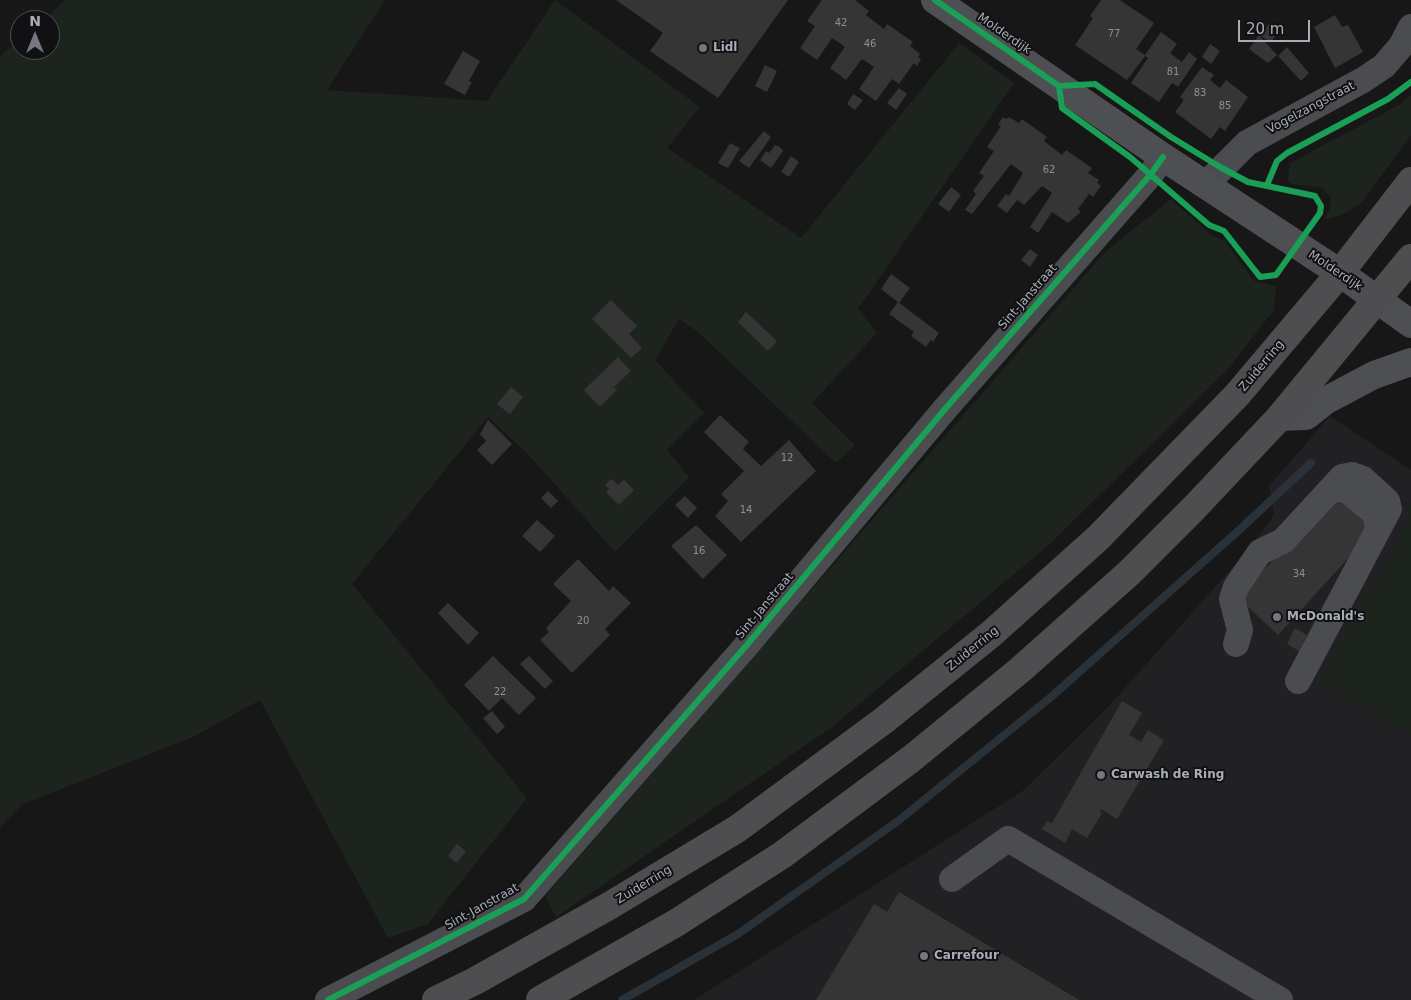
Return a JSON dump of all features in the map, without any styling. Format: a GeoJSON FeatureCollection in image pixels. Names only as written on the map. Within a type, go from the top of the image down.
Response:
{"type":"FeatureCollection","features":[{"type":"Feature","properties":{"kind":"highway","name":"Zuiderring"},"geometry":{"type":"LineString","coordinates":[[436,1000],[475,981],[609,906],[737,829],[883,721],[991,634],[1098,538],[1237,395],[1340,274],[1411,181]]}},
{"type":"Feature","properties":{"kind":"highway"},"geometry":{"type":"LineString","coordinates":[[540,1000],[676,923],[782,856],[911,759],[1020,670],[1129,573],[1194,508],[1280,417],[1378,301],[1411,258]]}},
{"type":"Feature","properties":{"kind":"main road","name":"Molderdijk"},"geometry":{"type":"LineString","coordinates":[[936,0],[1204,185],[1340,274],[1411,324]]}},
{"type":"Feature","properties":{"kind":"main road"},"geometry":{"type":"LineString","coordinates":[[1280,417],[1306,416],[1325,401],[1374,375],[1411,362]]}},
{"type":"Feature","properties":{"kind":"street","name":"Vogelzangstraat"},"geometry":{"type":"LineString","coordinates":[[1204,185],[1247,143],[1363,80],[1384,66],[1401,46],[1411,27]]}},
{"type":"Feature","properties":{"kind":"street","name":"Sint-Janstraat"},"geometry":{"type":"LineString","coordinates":[[328,1000],[524,899],[746,646],[945,409],[1151,174],[1163,157]]}},
{"type":"Feature","properties":{"kind":"street"},"geometry":{"type":"LineString","coordinates":[[1236,644],[1240,630],[1232,599],[1236,587],[1260,552],[1283,541],[1331,489],[1347,490],[1376,514],[1378,532],[1298,681]]}},
{"type":"Feature","properties":{"kind":"street"},"geometry":{"type":"LineString","coordinates":[[952,879],[1008,839],[1280,1000]]}},
{"type":"Feature","properties":{"kind":"shaded area"},"geometry":{"type":"Polygon","coordinates":[[[65,0],[385,0],[327,90],[487,101],[555,0],[700,107],[667,148],[801,238],[959,43],[1014,83],[858,309],[877,333],[812,403],[855,445],[836,463],[698,332],[679,319],[655,360],[704,413],[667,450],[689,477],[615,552],[527,453],[488,417],[352,584],[527,798],[428,924],[388,938],[260,700],[193,737],[23,804],[0,827],[0,56],[10,48],[10,60],[60,60],[60,10],[54,10],[65,0]]]}},
{"type":"Feature","properties":{"kind":"shaded area"},"geometry":{"type":"Polygon","coordinates":[[[1411,95],[1411,135],[1362,202],[1342,215],[1323,220],[1331,208],[1330,196],[1320,187],[1292,184],[1288,180],[1290,163],[1399,105],[1411,95]]]}},
{"type":"Feature","properties":{"kind":"shaded area"},"geometry":{"type":"Polygon","coordinates":[[[1171,199],[1211,235],[1225,241],[1254,281],[1276,286],[1274,310],[1228,369],[1050,544],[832,727],[556,917],[545,896],[1106,251],[1171,199]]]}},
{"type":"Feature","properties":{"kind":"shaded area"},"geometry":{"type":"Polygon","coordinates":[[[1330,416],[1411,470],[1411,1000],[694,1000],[1024,790],[1108,707],[1248,550],[1274,515],[1269,486],[1330,416]]]}},
{"type":"Feature","properties":{"kind":"shaded area"},"geometry":{"type":"Polygon","coordinates":[[[1411,503],[1411,735],[1318,679],[1407,524],[1411,503]]]}},
{"type":"Feature","properties":{"kind":"building","name":"Lidl"},"geometry":{"type":"Polygon","coordinates":[[[616,0],[788,0],[718,98],[650,51],[663,33],[616,0]]]}},
{"type":"Feature","properties":{"kind":"building"},"geometry":{"type":"Polygon","coordinates":[[[822,0],[855,0],[869,11],[866,15],[884,29],[887,24],[913,42],[910,46],[920,54],[918,57],[921,59],[917,66],[914,63],[899,84],[892,79],[876,101],[859,89],[874,67],[862,59],[846,80],[830,68],[845,47],[838,42],[832,38],[817,60],[800,48],[815,26],[807,21],[822,0]]]}},
{"type":"Feature","properties":{"kind":"building"},"geometry":{"type":"Polygon","coordinates":[[[1101,0],[1120,0],[1154,23],[1136,49],[1145,55],[1161,32],[1177,44],[1170,53],[1182,62],[1189,52],[1197,59],[1178,87],[1172,83],[1159,102],[1131,83],[1148,58],[1145,56],[1127,80],[1075,45],[1093,18],[1090,16],[1101,0]]]}},
{"type":"Feature","properties":{"kind":"building"},"geometry":{"type":"Polygon","coordinates":[[[1335,15],[1342,27],[1348,25],[1363,52],[1335,68],[1314,27],[1335,15]]]}},
{"type":"Feature","properties":{"kind":"building"},"geometry":{"type":"Polygon","coordinates":[[[1270,22],[1280,30],[1270,43],[1260,35],[1270,22]]]}},
{"type":"Feature","properties":{"kind":"building"},"geometry":{"type":"Polygon","coordinates":[[[1259,35],[1277,55],[1268,63],[1249,49],[1259,35]]]}},
{"type":"Feature","properties":{"kind":"building"},"geometry":{"type":"Polygon","coordinates":[[[1210,44],[1220,51],[1211,64],[1202,57],[1210,44]]]}},
{"type":"Feature","properties":{"kind":"building"},"geometry":{"type":"Polygon","coordinates":[[[1287,47],[1309,73],[1301,81],[1278,56],[1287,47]]]}},
{"type":"Feature","properties":{"kind":"building"},"geometry":{"type":"Polygon","coordinates":[[[463,51],[480,61],[469,81],[472,82],[465,95],[444,84],[463,51]]]}},
{"type":"Feature","properties":{"kind":"building"},"geometry":{"type":"Polygon","coordinates":[[[765,65],[777,71],[767,92],[755,86],[765,65]]]}},
{"type":"Feature","properties":{"kind":"building"},"geometry":{"type":"Polygon","coordinates":[[[1202,67],[1214,75],[1210,80],[1220,88],[1226,80],[1248,97],[1225,131],[1220,127],[1211,139],[1175,112],[1184,100],[1180,97],[1202,67]]]}},
{"type":"Feature","properties":{"kind":"building"},"geometry":{"type":"Polygon","coordinates":[[[899,88],[907,94],[896,110],[887,103],[899,88]]]}},
{"type":"Feature","properties":{"kind":"building"},"geometry":{"type":"Polygon","coordinates":[[[853,94],[863,100],[855,110],[847,104],[853,94]]]}},
{"type":"Feature","properties":{"kind":"building"},"geometry":{"type":"Polygon","coordinates":[[[1003,117],[1006,119],[1009,117],[1019,123],[1022,119],[1047,137],[1044,141],[1062,155],[1066,150],[1092,168],[1088,173],[1099,180],[1097,183],[1101,186],[1093,197],[1089,194],[1078,209],[1081,212],[1068,223],[1052,212],[1038,233],[1030,227],[1052,193],[1042,186],[1024,205],[1017,200],[1007,213],[997,206],[1006,194],[1009,196],[1023,173],[1011,164],[972,214],[965,210],[976,194],[973,191],[984,176],[979,173],[994,151],[987,147],[1001,126],[998,124],[1003,117]]]}},
{"type":"Feature","properties":{"kind":"building"},"geometry":{"type":"Polygon","coordinates":[[[764,131],[771,137],[749,168],[739,161],[764,131]]]}},
{"type":"Feature","properties":{"kind":"building"},"geometry":{"type":"Polygon","coordinates":[[[730,143],[740,148],[728,168],[718,163],[730,143]]]}},
{"type":"Feature","properties":{"kind":"building"},"geometry":{"type":"Polygon","coordinates":[[[775,145],[783,151],[771,168],[760,160],[766,151],[769,153],[775,145]]]}},
{"type":"Feature","properties":{"kind":"building"},"geometry":{"type":"Polygon","coordinates":[[[791,156],[799,162],[789,177],[781,172],[791,156]]]}},
{"type":"Feature","properties":{"kind":"building"},"geometry":{"type":"Polygon","coordinates":[[[951,187],[961,195],[949,212],[938,204],[951,187]]]}},
{"type":"Feature","properties":{"kind":"building"},"geometry":{"type":"Polygon","coordinates":[[[1030,249],[1038,255],[1030,267],[1021,260],[1030,249]]]}},
{"type":"Feature","properties":{"kind":"building"},"geometry":{"type":"Polygon","coordinates":[[[891,274],[910,288],[899,303],[881,289],[891,274]]]}},
{"type":"Feature","properties":{"kind":"building"},"geometry":{"type":"Polygon","coordinates":[[[611,300],[637,326],[629,334],[642,348],[631,358],[592,319],[611,300]]]}},
{"type":"Feature","properties":{"kind":"building"},"geometry":{"type":"Polygon","coordinates":[[[898,302],[939,333],[933,342],[931,340],[926,347],[911,336],[914,332],[889,314],[898,302]]]}},
{"type":"Feature","properties":{"kind":"building"},"geometry":{"type":"Polygon","coordinates":[[[746,312],[777,341],[768,351],[738,322],[746,312]]]}},
{"type":"Feature","properties":{"kind":"building"},"geometry":{"type":"Polygon","coordinates":[[[618,357],[631,371],[614,387],[617,390],[600,407],[584,390],[618,357]]]}},
{"type":"Feature","properties":{"kind":"building"},"geometry":{"type":"Polygon","coordinates":[[[511,387],[523,397],[510,414],[497,404],[511,387]]]}},
{"type":"Feature","properties":{"kind":"building"},"geometry":{"type":"Polygon","coordinates":[[[720,415],[749,442],[743,449],[761,466],[789,440],[816,471],[741,542],[715,516],[728,501],[721,494],[744,471],[704,432],[720,415]]]}},
{"type":"Feature","properties":{"kind":"building"},"geometry":{"type":"Polygon","coordinates":[[[488,420],[512,444],[492,465],[477,450],[486,441],[480,434],[488,420]]]}},
{"type":"Feature","properties":{"kind":"building"},"geometry":{"type":"Polygon","coordinates":[[[611,479],[618,485],[624,480],[634,490],[619,505],[606,492],[609,489],[605,485],[611,479]]]}},
{"type":"Feature","properties":{"kind":"building"},"geometry":{"type":"Polygon","coordinates":[[[548,491],[558,501],[551,508],[541,498],[548,491]]]}},
{"type":"Feature","properties":{"kind":"building"},"geometry":{"type":"Polygon","coordinates":[[[685,496],[697,508],[688,518],[675,505],[685,496]]]}},
{"type":"Feature","properties":{"kind":"building"},"geometry":{"type":"Polygon","coordinates":[[[1343,499],[1372,526],[1371,533],[1278,635],[1243,602],[1246,599],[1242,594],[1276,557],[1335,501],[1339,504],[1343,499]]]}},
{"type":"Feature","properties":{"kind":"building"},"geometry":{"type":"Polygon","coordinates":[[[537,520],[555,536],[540,552],[522,536],[537,520]]]}},
{"type":"Feature","properties":{"kind":"building"},"geometry":{"type":"Polygon","coordinates":[[[696,525],[727,555],[703,579],[671,546],[696,525]]]}},
{"type":"Feature","properties":{"kind":"building"},"geometry":{"type":"Polygon","coordinates":[[[578,559],[609,591],[613,586],[631,603],[605,629],[610,635],[572,673],[540,640],[549,632],[546,628],[571,601],[553,584],[578,559]]]}},
{"type":"Feature","properties":{"kind":"building"},"geometry":{"type":"Polygon","coordinates":[[[448,603],[479,633],[468,645],[438,613],[448,603]]]}},
{"type":"Feature","properties":{"kind":"building"},"geometry":{"type":"Polygon","coordinates":[[[1295,628],[1307,635],[1299,651],[1287,644],[1295,628]]]}},
{"type":"Feature","properties":{"kind":"building"},"geometry":{"type":"Polygon","coordinates":[[[493,656],[536,698],[519,715],[502,698],[489,711],[464,685],[493,656]]]}},
{"type":"Feature","properties":{"kind":"building"},"geometry":{"type":"Polygon","coordinates":[[[529,656],[553,681],[545,689],[520,664],[529,656]]]}},
{"type":"Feature","properties":{"kind":"building","name":"Carwash de Ring"},"geometry":{"type":"Polygon","coordinates":[[[1122,701],[1142,713],[1129,735],[1141,742],[1148,730],[1164,740],[1117,819],[1101,809],[1102,813],[1087,838],[1072,829],[1065,843],[1042,829],[1047,821],[1052,823],[1122,701]]]}},
{"type":"Feature","properties":{"kind":"building"},"geometry":{"type":"Polygon","coordinates":[[[492,711],[505,727],[497,734],[483,718],[492,711]]]}},
{"type":"Feature","properties":{"kind":"building"},"geometry":{"type":"Polygon","coordinates":[[[457,844],[466,851],[457,863],[448,856],[457,844]]]}},
{"type":"Feature","properties":{"kind":"building","name":"Carrefour"},"geometry":{"type":"Polygon","coordinates":[[[899,892],[1079,1000],[816,1000],[874,904],[887,912],[899,892]]]}},
{"type":"Feature","properties":{"kind":"waterway"},"geometry":{"type":"LineString","coordinates":[[622,1000],[738,934],[898,821],[1051,697],[1237,532],[1311,463]]}},
{"type":"Feature","properties":{"kind":"cycle path"},"geometry":{"type":"LineString","coordinates":[[935,0],[1059,86]]}},
{"type":"Feature","properties":{"kind":"cycle path"},"geometry":{"type":"LineString","coordinates":[[1267,185],[1277,161],[1287,153],[1388,99],[1411,82]]}},
{"type":"Feature","properties":{"kind":"cycle path"},"geometry":{"type":"LineString","coordinates":[[1095,84],[1171,137],[1248,182],[1315,196],[1321,206],[1320,213],[1276,275],[1260,277],[1224,231],[1209,225],[1130,157],[1062,108],[1059,86],[1095,84]]}},
{"type":"Feature","properties":{"kind":"cycle path"},"geometry":{"type":"LineString","coordinates":[[328,1000],[524,899],[746,646],[945,409],[1151,174],[1163,157]]}},
{"type":"Feature","properties":{"kind":"place","name":"Lidl"},"geometry":{"type":"Point","coordinates":[703,48]}},
{"type":"Feature","properties":{"kind":"place","name":"McDonald's"},"geometry":{"type":"Point","coordinates":[1277,617]}},
{"type":"Feature","properties":{"kind":"place","name":"Carwash de Ring"},"geometry":{"type":"Point","coordinates":[1101,775]}},
{"type":"Feature","properties":{"kind":"place","name":"Carrefour"},"geometry":{"type":"Point","coordinates":[924,956]}}]}
